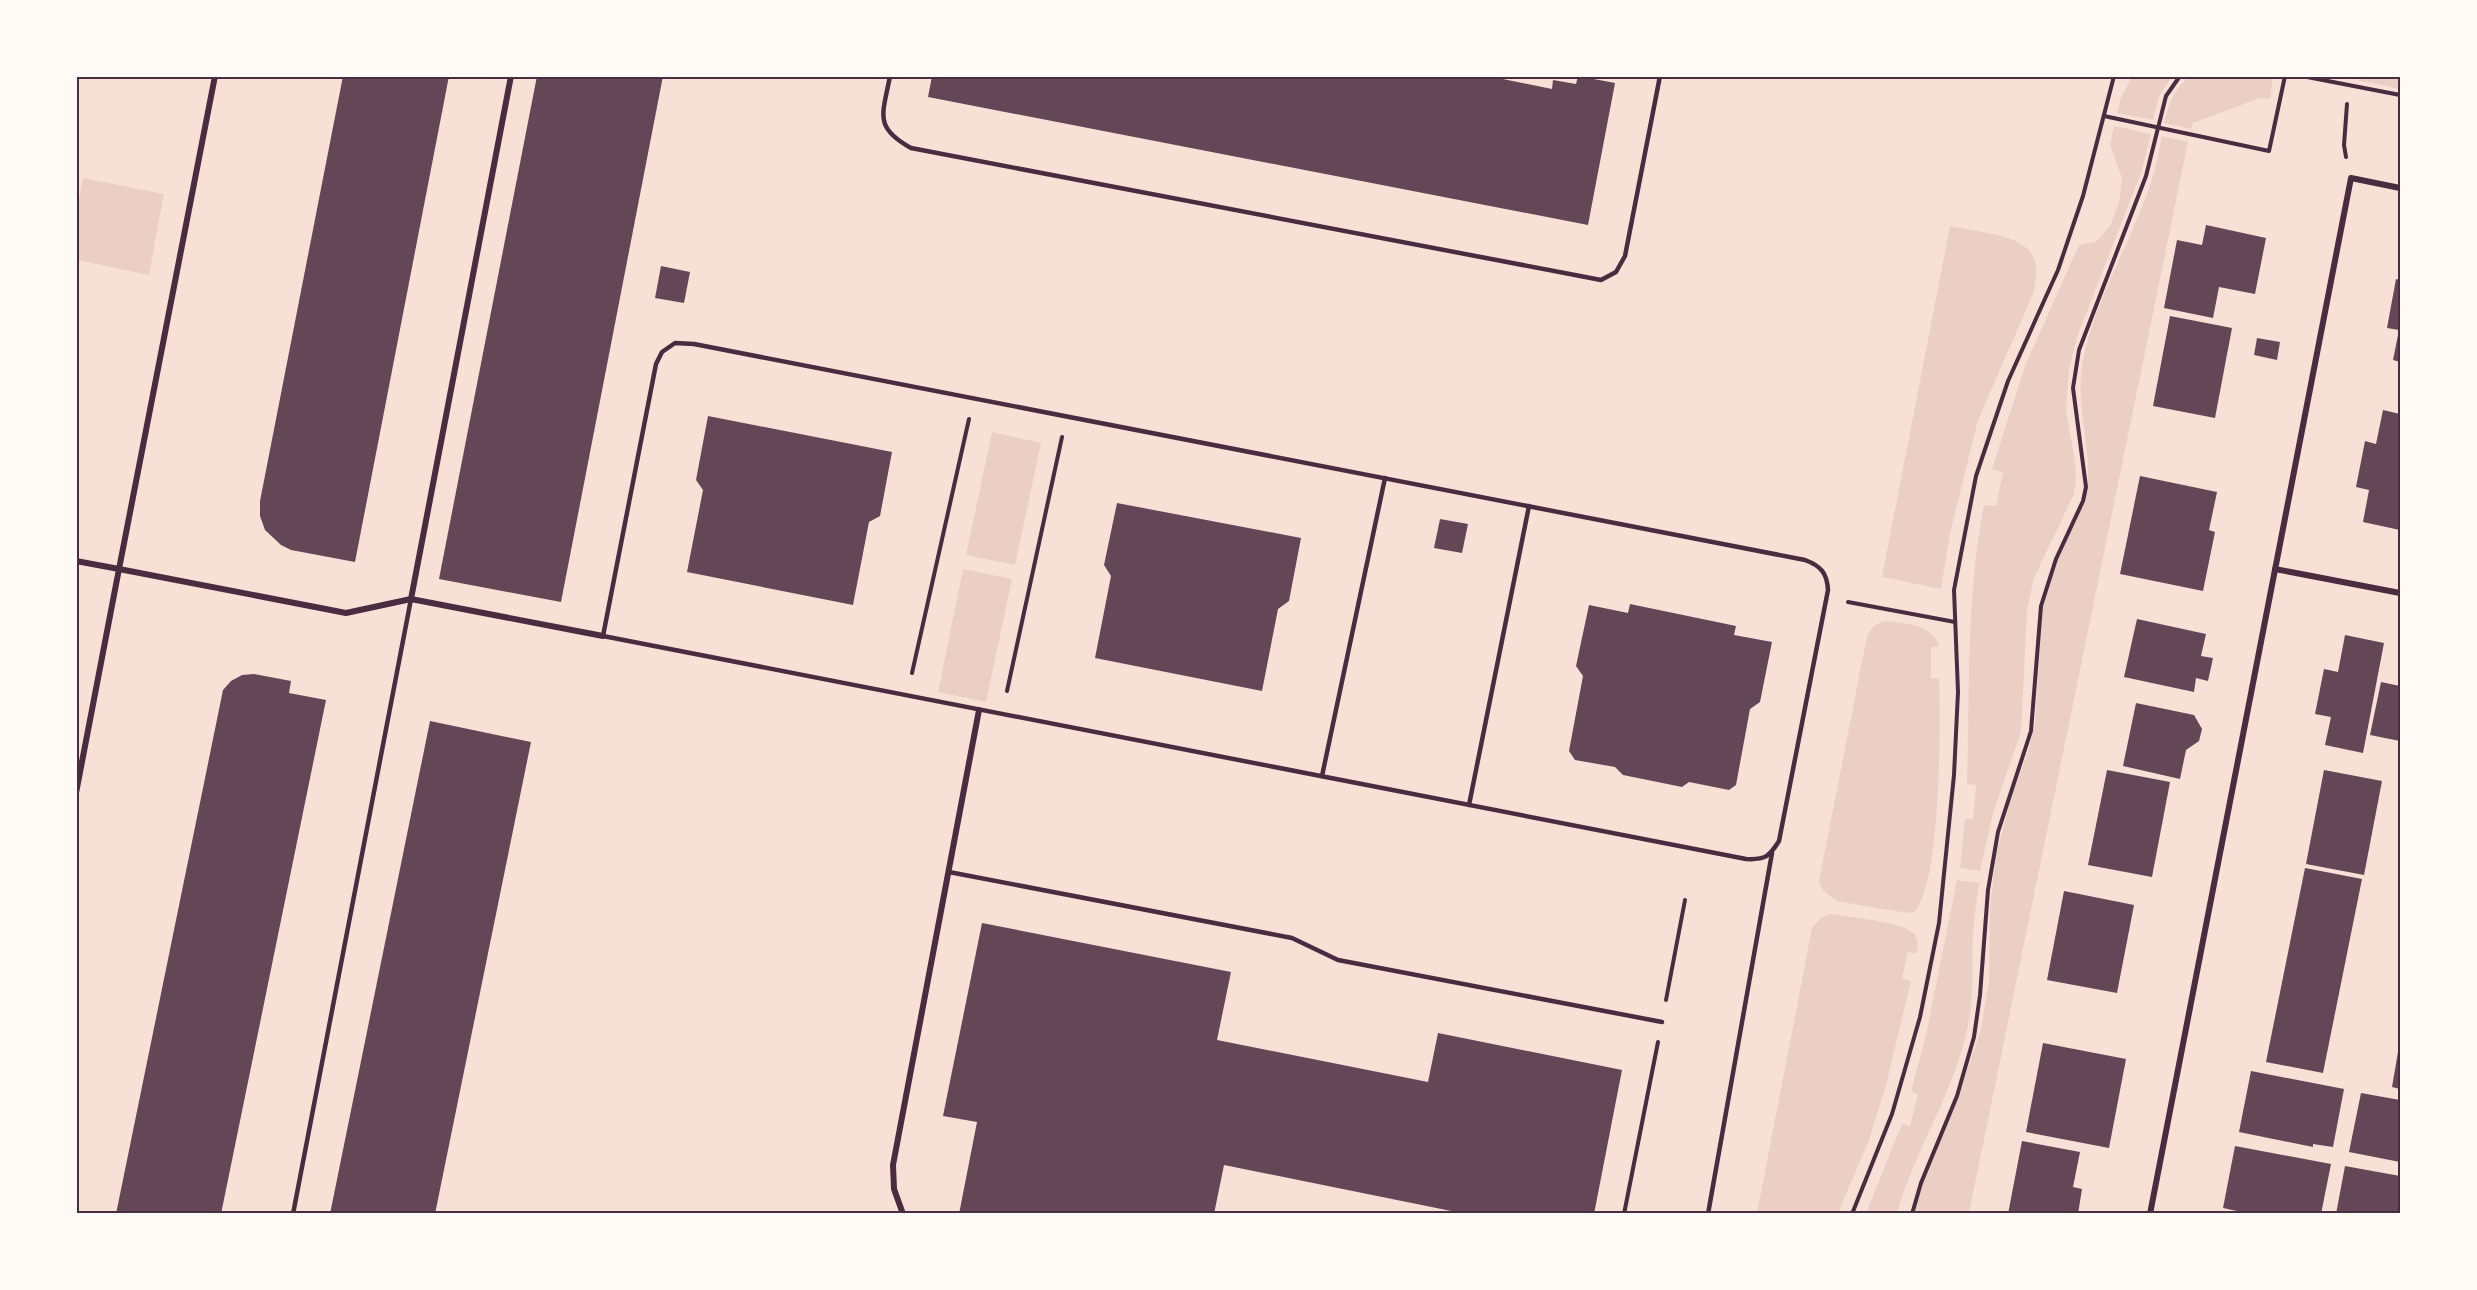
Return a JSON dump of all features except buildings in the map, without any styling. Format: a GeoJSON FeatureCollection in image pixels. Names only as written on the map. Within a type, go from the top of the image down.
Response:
{"type":"FeatureCollection","features":[{"type":"Feature","properties":{"kind":"street"},"geometry":{"type":"LineString","coordinates":[[76,793],[215,76]]}},
{"type":"Feature","properties":{"kind":"street"},"geometry":{"type":"LineString","coordinates":[[411,599],[511,76]]}},
{"type":"Feature","properties":{"kind":"street"},"geometry":{"type":"LineString","coordinates":[[2150,1214],[2351,178],[2400,188]]}},
{"type":"Feature","properties":{"kind":"street"},"geometry":{"type":"LineString","coordinates":[[76,561],[346,613],[411,599],[603,636]]}},
{"type":"Feature","properties":{"kind":"street"},"geometry":{"type":"LineString","coordinates":[[2275,568],[2400,593]]}},
{"type":"Feature","properties":{"kind":"street"},"geometry":{"type":"LineString","coordinates":[[903,1214],[894,1189],[893,1165],[979,710]]}},
{"type":"Feature","properties":{"kind":"lane"},"geometry":{"type":"LineString","coordinates":[[890,76],[883,110],[884,124],[894,138],[912,148],[1601,280],[1616,272],[1625,256],[1660,76]]}},
{"type":"Feature","properties":{"kind":"lane"},"geometry":{"type":"LineString","coordinates":[[675,344],[694,344],[1066,416],[1805,560],[1820,565],[1827,578],[1826,598],[1779,841],[1772,852],[1761,860],[1746,859],[603,636],[656,364],[662,352],[675,344]]}},
{"type":"Feature","properties":{"kind":"lane"},"geometry":{"type":"LineString","coordinates":[[1322,776],[1385,478]]}},
{"type":"Feature","properties":{"kind":"lane"},"geometry":{"type":"LineString","coordinates":[[1469,805],[1529,506]]}},
{"type":"Feature","properties":{"kind":"lane"},"geometry":{"type":"LineString","coordinates":[[293,1214],[411,599]]}},
{"type":"Feature","properties":{"kind":"lane"},"geometry":{"type":"LineString","coordinates":[[1708,1214],[1772,852]]}},
{"type":"Feature","properties":{"kind":"lane"},"geometry":{"type":"LineString","coordinates":[[949,872],[1292,938],[1338,960],[1662,1022]]}},
{"type":"Feature","properties":{"kind":"path"},"geometry":{"type":"LineString","coordinates":[[1852,1214],[1892,1114],[1920,1017],[1939,923],[1954,775],[1958,692],[1954,590],[1976,476],[2008,381],[2058,270],[2083,196],[2114,76]]}},
{"type":"Feature","properties":{"kind":"path"},"geometry":{"type":"LineString","coordinates":[[1912,1214],[1921,1183],[1957,1096],[1974,1037],[1980,996],[1988,890],[1998,832],[2031,731],[2041,606],[2056,558],[2086,487],[2073,388],[2079,350],[2146,176],[2166,96],[2180,76]]}},
{"type":"Feature","properties":{"kind":"path"},"geometry":{"type":"LineString","coordinates":[[2104,116],[2269,151],[2285,76]]}},
{"type":"Feature","properties":{"kind":"path"},"geometry":{"type":"LineString","coordinates":[[2302,76],[2400,95]]}},
{"type":"Feature","properties":{"kind":"path"},"geometry":{"type":"LineString","coordinates":[[2336,83],[2337,76]]}},
{"type":"Feature","properties":{"kind":"path"},"geometry":{"type":"LineString","coordinates":[[2347,104],[2344,145],[2351,178]]}},
{"type":"Feature","properties":{"kind":"path"},"geometry":{"type":"LineString","coordinates":[[907,696],[974,398]]}},
{"type":"Feature","properties":{"kind":"path"},"geometry":{"type":"LineString","coordinates":[[1002,714],[1066,416]]}},
{"type":"Feature","properties":{"kind":"path"},"geometry":{"type":"LineString","coordinates":[[1826,598],[1956,622]]}},
{"type":"Feature","properties":{"kind":"path"},"geometry":{"type":"LineString","coordinates":[[1624,1214],[1684,900]]}},
{"type":"Feature","properties":{"kind":"shaded area"},"geometry":{"type":"Polygon","coordinates":[[[2132,77],[2172,77],[2159,96],[2153,120],[2117,113],[2121,98],[2132,77]]]}},
{"type":"Feature","properties":{"kind":"shaded area"},"geometry":{"type":"Polygon","coordinates":[[[2189,77],[2273,77],[2270,99],[2260,98],[2193,123],[2191,129],[2164,123],[2172,98],[2189,77]]]}},
{"type":"Feature","properties":{"kind":"shaded area"},"geometry":{"type":"Polygon","coordinates":[[[2400,77],[2400,89],[2356,80],[2400,77]]]}},
{"type":"Feature","properties":{"kind":"shaded area"},"geometry":{"type":"Polygon","coordinates":[[[2114,126],[2151,134],[2141,173],[2077,337],[2069,369],[2066,410],[2075,462],[2074,494],[2034,578],[2027,610],[2021,732],[1993,813],[1980,871],[1960,868],[1965,819],[1973,819],[1976,785],[1967,784],[1970,644],[1974,574],[1984,505],[1996,506],[2003,472],[1992,469],[2025,366],[2079,245],[2096,242],[2110,226],[2119,202],[2122,178],[2110,145],[2114,126]]]}},
{"type":"Feature","properties":{"kind":"shaded area"},"geometry":{"type":"Polygon","coordinates":[[[2162,136],[2188,142],[1969,1213],[1910,1214],[1929,1158],[1956,1104],[1981,1029],[1989,981],[1990,908],[1996,855],[2010,801],[2035,725],[2042,611],[2047,580],[2085,500],[2088,482],[2081,393],[2084,355],[2098,309],[2145,199],[2162,136]]]}},
{"type":"Feature","properties":{"kind":"shaded area"},"geometry":{"type":"Polygon","coordinates":[[[83,178],[164,194],[149,275],[77,260],[77,209],[83,178]]]}},
{"type":"Feature","properties":{"kind":"shaded area"},"geometry":{"type":"Polygon","coordinates":[[[1950,226],[1996,235],[2019,243],[2033,256],[2036,275],[2033,294],[1978,420],[1950,533],[1941,589],[1882,577],[1950,226]]]}},
{"type":"Feature","properties":{"kind":"shaded area"},"geometry":{"type":"Polygon","coordinates":[[[992,432],[1041,443],[1015,565],[966,555],[992,432]]]}},
{"type":"Feature","properties":{"kind":"shaded area"},"geometry":{"type":"Polygon","coordinates":[[[963,569],[1012,579],[986,702],[938,692],[963,569]]]}},
{"type":"Feature","properties":{"kind":"shaded area"},"geometry":{"type":"Polygon","coordinates":[[[1887,621],[1911,624],[1925,629],[1936,639],[1939,647],[1931,647],[1931,678],[1939,678],[1940,699],[1939,764],[1934,838],[1930,871],[1923,896],[1914,912],[1908,913],[1836,901],[1823,890],[1819,881],[1867,636],[1875,626],[1887,621]]]}},
{"type":"Feature","properties":{"kind":"shaded area"},"geometry":{"type":"Polygon","coordinates":[[[1957,880],[1979,883],[1973,934],[1971,1006],[1961,1054],[1897,1213],[1866,1213],[1902,1124],[1910,1126],[1918,1094],[1911,1091],[1926,1035],[1957,880]]]}},
{"type":"Feature","properties":{"kind":"shaded area"},"geometry":{"type":"Polygon","coordinates":[[[1831,914],[1901,927],[1910,930],[1917,940],[1916,954],[1908,952],[1902,978],[1911,981],[1886,1085],[1869,1140],[1838,1213],[1757,1213],[1812,928],[1822,917],[1831,914]]]}}]}
